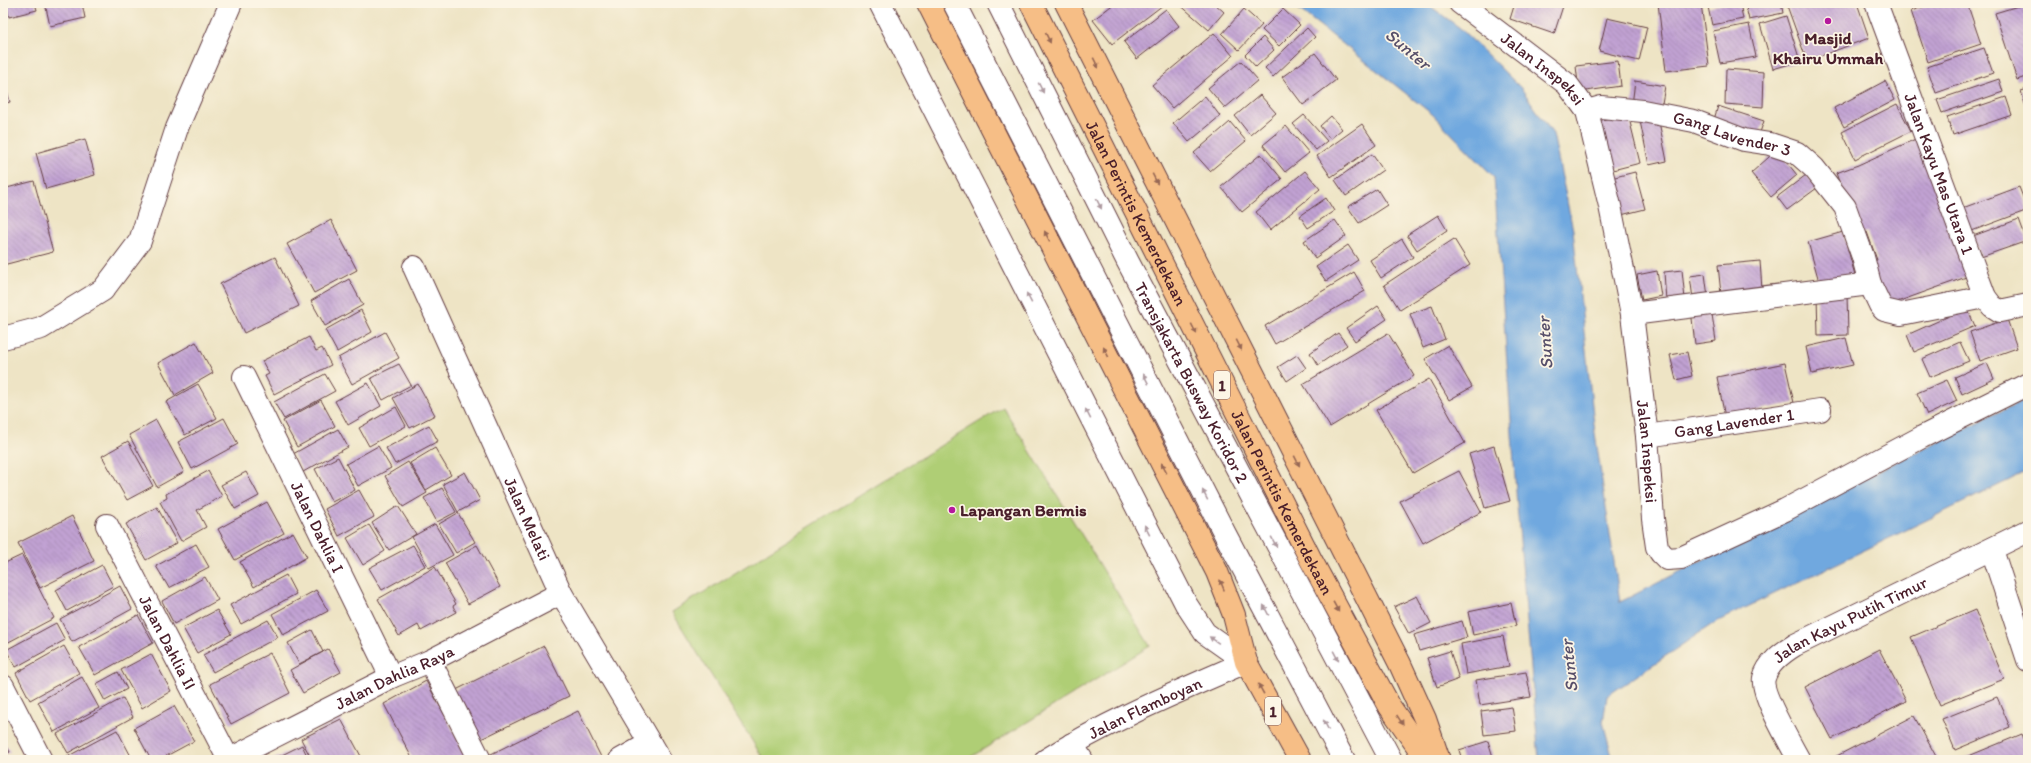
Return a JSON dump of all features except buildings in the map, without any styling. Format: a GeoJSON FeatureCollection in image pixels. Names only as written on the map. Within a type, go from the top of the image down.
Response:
{"type":"FeatureCollection","features":[{"type":"Feature","properties":{"kind":"main road","name":"1"},"geometry":{"type":"LineString","coordinates":[[928,3],[1216,572],[1234,614],[1246,662],[1300,760]]}},
{"type":"Feature","properties":{"kind":"main road","name":"Jalan Perintis Kemerdekaan"},"geometry":{"type":"LineString","coordinates":[[1031,3],[1311,560],[1390,706],[1427,760]]}},
{"type":"Feature","properties":{"kind":"main road","name":"Jalan Perintis Kemerdekaan"},"geometry":{"type":"LineString","coordinates":[[1066,3],[1400,664],[1423,713],[1439,760]]}},
{"type":"Feature","properties":{"kind":"street"},"geometry":{"type":"LineString","coordinates":[[3,338],[41,328],[103,290],[140,242],[177,128],[231,3]]}},
{"type":"Feature","properties":{"kind":"street"},"geometry":{"type":"LineString","coordinates":[[880,3],[1186,604],[1205,633],[1246,662]]}},
{"type":"Feature","properties":{"kind":"street"},"geometry":{"type":"LineString","coordinates":[[954,3],[1225,534],[1344,760]]}},
{"type":"Feature","properties":{"kind":"street","name":"Transjakarta Busway Koridor 2"},"geometry":{"type":"LineString","coordinates":[[998,3],[1128,262],[1391,760]]}},
{"type":"Feature","properties":{"kind":"street","name":"Jalan Inspeksi"},"geometry":{"type":"LineString","coordinates":[[1460,3],[1567,84],[1587,111],[1610,206],[1632,314],[1647,436],[1653,519],[1657,547],[1664,556],[1673,560],[1681,558],[1786,510],[1922,437],[2028,384]]}},
{"type":"Feature","properties":{"kind":"street","name":"Jalan Kayu Mas Utara 1"},"geometry":{"type":"LineString","coordinates":[[1876,3],[1985,297],[1992,306],[2000,311],[2028,305]]}},
{"type":"Feature","properties":{"kind":"street","name":"Gang Lavender 3"},"geometry":{"type":"LineString","coordinates":[[1587,111],[1601,107],[1643,111],[1694,121],[1744,140],[1770,144],[1797,153],[1814,168],[1845,207],[1863,257],[1870,284],[1880,306],[1884,310],[1901,314],[1985,297]]}},
{"type":"Feature","properties":{"kind":"street","name":"Jalan Melati"},"geometry":{"type":"LineString","coordinates":[[414,266],[561,592],[655,752]]}},
{"type":"Feature","properties":{"kind":"street"},"geometry":{"type":"LineString","coordinates":[[1632,314],[1870,284]]}},
{"type":"Feature","properties":{"kind":"street","name":"Jalan Dahlia I"},"geometry":{"type":"LineString","coordinates":[[244,377],[391,677]]}},
{"type":"Feature","properties":{"kind":"street","name":"Gang Lavender 1"},"geometry":{"type":"LineString","coordinates":[[1647,436],[1820,410]]}},
{"type":"Feature","properties":{"kind":"street","name":"Jalan Dahlia II"},"geometry":{"type":"LineString","coordinates":[[107,525],[228,760]]}},
{"type":"Feature","properties":{"kind":"street","name":"Jalan Kayu Putih Timur"},"geometry":{"type":"LineString","coordinates":[[1799,760],[1765,694],[1763,679],[1769,666],[1781,654],[1795,645],[1992,550],[2028,531]]}},
{"type":"Feature","properties":{"kind":"street"},"geometry":{"type":"LineString","coordinates":[[1992,550],[2028,660]]}},
{"type":"Feature","properties":{"kind":"street","name":"Jalan Dahlia Raya"},"geometry":{"type":"LineString","coordinates":[[228,760],[391,677],[430,661],[561,592]]}},
{"type":"Feature","properties":{"kind":"street"},"geometry":{"type":"LineString","coordinates":[[430,661],[480,760]]}},
{"type":"Feature","properties":{"kind":"street","name":"Jalan Flamboyan"},"geometry":{"type":"LineString","coordinates":[[1046,760],[1077,752],[1140,709],[1246,662]]}},
{"type":"Feature","properties":{"kind":"street"},"geometry":{"type":"LineString","coordinates":[[3,686],[41,760]]}},
{"type":"Feature","properties":{"kind":"street"},"geometry":{"type":"LineString","coordinates":[[620,760],[655,752]]}},
{"type":"Feature","properties":{"kind":"green space","name":"Lapangan Bermis"},"geometry":{"type":"Polygon","coordinates":[[[1003,407],[1150,646],[966,760],[764,760],[672,612],[1003,407]]]}},
{"type":"Feature","properties":{"kind":"water","name":"Sunter"},"geometry":{"type":"Polygon","coordinates":[[[1291,3],[1426,3],[1460,28],[1521,88],[1553,134],[1573,230],[1595,433],[1620,602],[1880,470],[2028,398],[2028,471],[1714,623],[1607,696],[1603,722],[1613,760],[1539,760],[1517,506],[1494,177],[1432,114],[1291,3]]]}},
{"type":"Feature","properties":{"kind":"place","name":"Masjid Khairu Ummah"},"geometry":{"type":"Point","coordinates":[1828,21]}},
{"type":"Feature","properties":{"kind":"place","name":"Lapangan Bermis"},"geometry":{"type":"Point","coordinates":[952,510]}}]}
